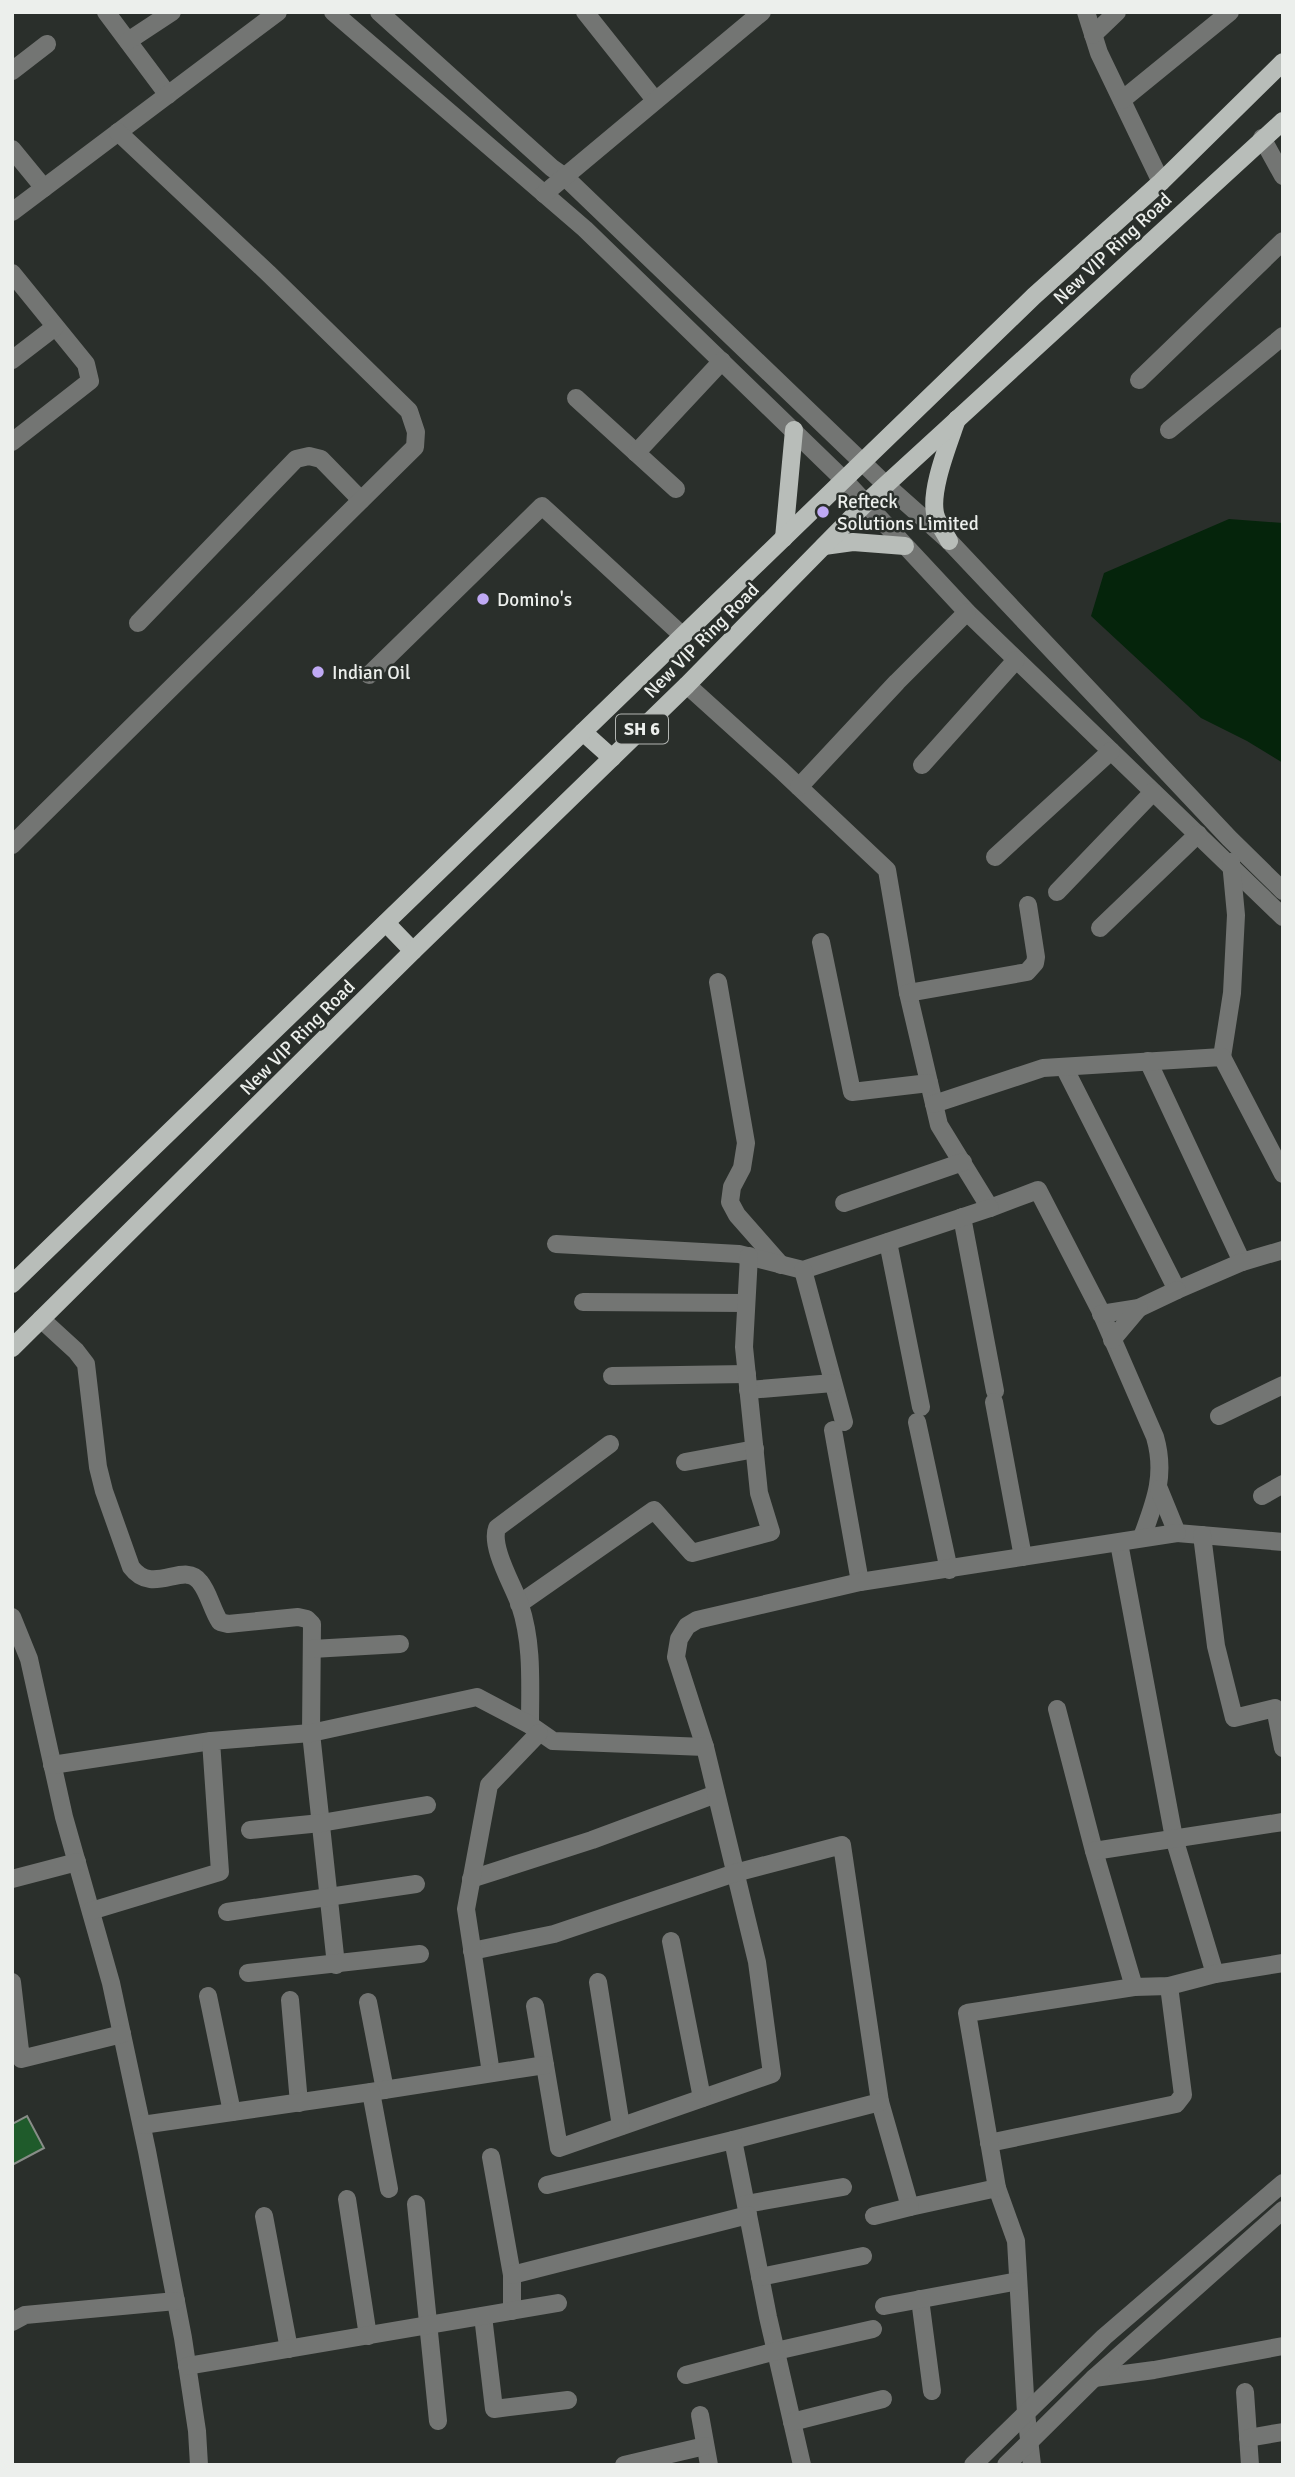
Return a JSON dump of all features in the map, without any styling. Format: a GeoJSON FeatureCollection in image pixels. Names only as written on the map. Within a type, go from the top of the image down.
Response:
{"type":"FeatureCollection","features":[{"type":"Feature","properties":{"kind":"main road","name":"New VIP Ring Road"},"geometry":{"type":"LineString","coordinates":[[12,1284],[1034,296],[1161,182],[1283,62]]}},
{"type":"Feature","properties":{"kind":"main road","name":"New VIP Ring Road"},"geometry":{"type":"LineString","coordinates":[[12,1348],[413,951],[687,685],[866,503],[1283,121]]}},
{"type":"Feature","properties":{"kind":"main road"},"geometry":{"type":"LineString","coordinates":[[949,541],[935,515],[934,502],[957,419]]}},
{"type":"Feature","properties":{"kind":"main road"},"geometry":{"type":"LineString","coordinates":[[783,538],[794,430]]}},
{"type":"Feature","properties":{"kind":"main road"},"geometry":{"type":"LineString","coordinates":[[824,546],[872,542],[905,546]]}},
{"type":"Feature","properties":{"kind":"main road"},"geometry":{"type":"LineString","coordinates":[[583,732],[612,758]]}},
{"type":"Feature","properties":{"kind":"main road"},"geometry":{"type":"LineString","coordinates":[[386,923],[413,951]]}},
{"type":"Feature","properties":{"kind":"street"},"geometry":{"type":"LineString","coordinates":[[106,12],[168,95]]}},
{"type":"Feature","properties":{"kind":"street"},"geometry":{"type":"LineString","coordinates":[[128,41],[172,12]]}},
{"type":"Feature","properties":{"kind":"street"},"geometry":{"type":"LineString","coordinates":[[12,212],[278,12]]}},
{"type":"Feature","properties":{"kind":"street"},"geometry":{"type":"LineString","coordinates":[[333,12],[585,229],[845,481],[967,612],[1283,917]]}},
{"type":"Feature","properties":{"kind":"street"},"geometry":{"type":"LineString","coordinates":[[379,12],[565,177],[886,485],[949,541],[1229,838],[1283,891]]}},
{"type":"Feature","properties":{"kind":"street"},"geometry":{"type":"LineString","coordinates":[[585,12],[655,100]]}},
{"type":"Feature","properties":{"kind":"street"},"geometry":{"type":"LineString","coordinates":[[544,194],[762,12]]}},
{"type":"Feature","properties":{"kind":"street"},"geometry":{"type":"LineString","coordinates":[[1086,12],[1099,53],[1161,182]]}},
{"type":"Feature","properties":{"kind":"street"},"geometry":{"type":"LineString","coordinates":[[1093,35],[1116,12]]}},
{"type":"Feature","properties":{"kind":"street"},"geometry":{"type":"LineString","coordinates":[[1122,100],[1230,12]]}},
{"type":"Feature","properties":{"kind":"street"},"geometry":{"type":"LineString","coordinates":[[12,70],[47,44]]}},
{"type":"Feature","properties":{"kind":"street"},"geometry":{"type":"LineString","coordinates":[[12,845],[415,446],[416,432],[409,411],[118,132]]}},
{"type":"Feature","properties":{"kind":"street"},"geometry":{"type":"LineString","coordinates":[[1262,138],[1283,176]]}},
{"type":"Feature","properties":{"kind":"street"},"geometry":{"type":"LineString","coordinates":[[12,149],[44,188]]}},
{"type":"Feature","properties":{"kind":"street"},"geometry":{"type":"LineString","coordinates":[[1139,380],[1283,241]]}},
{"type":"Feature","properties":{"kind":"street"},"geometry":{"type":"LineString","coordinates":[[12,273],[86,364],[90,381],[12,442]]}},
{"type":"Feature","properties":{"kind":"street"},"geometry":{"type":"LineString","coordinates":[[12,360],[55,327]]}},
{"type":"Feature","properties":{"kind":"street"},"geometry":{"type":"LineString","coordinates":[[1169,430],[1283,335]]}},
{"type":"Feature","properties":{"kind":"street"},"geometry":{"type":"LineString","coordinates":[[636,453],[722,361]]}},
{"type":"Feature","properties":{"kind":"street"},"geometry":{"type":"LineString","coordinates":[[576,398],[676,489]]}},
{"type":"Feature","properties":{"kind":"street"},"geometry":{"type":"LineString","coordinates":[[138,623],[296,459],[309,456],[321,459],[361,500]]}},
{"type":"Feature","properties":{"kind":"street"},"geometry":{"type":"LineString","coordinates":[[369,675],[542,506],[682,636]]}},
{"type":"Feature","properties":{"kind":"street"},"geometry":{"type":"LineString","coordinates":[[799,787],[967,612]]}},
{"type":"Feature","properties":{"kind":"street"},"geometry":{"type":"LineString","coordinates":[[922,765],[1016,660]]}},
{"type":"Feature","properties":{"kind":"street"},"geometry":{"type":"LineString","coordinates":[[687,685],[887,870],[908,993],[939,1125],[990,1208]]}},
{"type":"Feature","properties":{"kind":"street"},"geometry":{"type":"LineString","coordinates":[[995,857],[1111,751]]}},
{"type":"Feature","properties":{"kind":"street"},"geometry":{"type":"LineString","coordinates":[[1057,892],[1153,792]]}},
{"type":"Feature","properties":{"kind":"street"},"geometry":{"type":"LineString","coordinates":[[1100,928],[1198,834]]}},
{"type":"Feature","properties":{"kind":"street"},"geometry":{"type":"LineString","coordinates":[[1229,838],[1236,915],[1232,993],[1222,1057],[1283,1174]]}},
{"type":"Feature","properties":{"kind":"street"},"geometry":{"type":"LineString","coordinates":[[908,993],[1027,972],[1035,963],[1036,957],[1028,905]]}},
{"type":"Feature","properties":{"kind":"street"},"geometry":{"type":"LineString","coordinates":[[821,942],[852,1092],[929,1083]]}},
{"type":"Feature","properties":{"kind":"street"},"geometry":{"type":"LineString","coordinates":[[718,982],[746,1143],[742,1168],[732,1187],[730,1202],[737,1215],[781,1265]]}},
{"type":"Feature","properties":{"kind":"street"},"geometry":{"type":"LineString","coordinates":[[934,1104],[1043,1068],[1222,1057]]}},
{"type":"Feature","properties":{"kind":"street"},"geometry":{"type":"LineString","coordinates":[[1148,1061],[1242,1262]]}},
{"type":"Feature","properties":{"kind":"street"},"geometry":{"type":"LineString","coordinates":[[1064,1067],[1177,1290]]}},
{"type":"Feature","properties":{"kind":"street"},"geometry":{"type":"LineString","coordinates":[[844,1203],[962,1162]]}},
{"type":"Feature","properties":{"kind":"street"},"geometry":{"type":"LineString","coordinates":[[556,1244],[738,1254],[803,1270],[1038,1190],[1101,1314],[1160,1453],[1159,1489],[1142,1537]]}},
{"type":"Feature","properties":{"kind":"street"},"geometry":{"type":"LineString","coordinates":[[962,1217],[1023,1557]]}},
{"type":"Feature","properties":{"kind":"street"},"geometry":{"type":"LineString","coordinates":[[888,1242],[949,1570]]}},
{"type":"Feature","properties":{"kind":"street"},"geometry":{"type":"LineString","coordinates":[[1101,1314],[1139,1308],[1242,1262],[1283,1250]]}},
{"type":"Feature","properties":{"kind":"street"},"geometry":{"type":"LineString","coordinates":[[519,1605],[654,1510],[692,1553],[771,1532],[759,1493],[744,1347],[749,1256]]}},
{"type":"Feature","properties":{"kind":"street"},"geometry":{"type":"LineString","coordinates":[[803,1270],[834,1383],[860,1582]]}},
{"type":"Feature","properties":{"kind":"street"},"geometry":{"type":"LineString","coordinates":[[583,1302],[746,1304]]}},
{"type":"Feature","properties":{"kind":"street"},"geometry":{"type":"LineString","coordinates":[[1112,1340],[1139,1308]]}},
{"type":"Feature","properties":{"kind":"street"},"geometry":{"type":"LineString","coordinates":[[41,1319],[76,1351],[86,1364],[98,1467],[131,1567],[138,1577],[146,1580],[193,1576],[200,1581],[220,1622],[228,1624],[298,1617],[307,1619],[312,1624],[311,1733],[336,1965]]}},
{"type":"Feature","properties":{"kind":"street"},"geometry":{"type":"LineString","coordinates":[[612,1376],[834,1383]]}},
{"type":"Feature","properties":{"kind":"street"},"geometry":{"type":"LineString","coordinates":[[1219,1416],[1283,1385]]}},
{"type":"Feature","properties":{"kind":"street"},"geometry":{"type":"LineString","coordinates":[[491,2073],[466,1909],[489,1785],[534,1729],[530,1657],[519,1605],[495,1534],[497,1528],[611,1444]]}},
{"type":"Feature","properties":{"kind":"street"},"geometry":{"type":"LineString","coordinates":[[685,1462],[755,1449]]}},
{"type":"Feature","properties":{"kind":"street"},"geometry":{"type":"LineString","coordinates":[[1262,1496],[1283,1485]]}},
{"type":"Feature","properties":{"kind":"street"},"geometry":{"type":"LineString","coordinates":[[1159,1489],[1177,1533]]}},
{"type":"Feature","properties":{"kind":"street"},"geometry":{"type":"LineString","coordinates":[[535,2006],[559,2148],[772,2074],[757,1962],[705,1747],[676,1657],[679,1639],[687,1626],[697,1620],[860,1582],[1119,1543],[1142,1537],[1177,1533],[1283,1542]]}},
{"type":"Feature","properties":{"kind":"street"},"geometry":{"type":"LineString","coordinates":[[1202,1535],[1216,1646],[1234,1717],[1275,1708],[1283,1748]]}},
{"type":"Feature","properties":{"kind":"street"},"geometry":{"type":"LineString","coordinates":[[1119,1543],[1174,1838],[1215,1974]]}},
{"type":"Feature","properties":{"kind":"street"},"geometry":{"type":"LineString","coordinates":[[12,1617],[29,1660],[52,1765],[122,2034],[176,2301],[197,2431],[199,2465]]}},
{"type":"Feature","properties":{"kind":"street"},"geometry":{"type":"LineString","coordinates":[[312,1649],[400,1644]]}},
{"type":"Feature","properties":{"kind":"street"},"geometry":{"type":"LineString","coordinates":[[52,1765],[211,1741],[311,1733],[477,1697],[553,1741],[705,1747]]}},
{"type":"Feature","properties":{"kind":"street"},"geometry":{"type":"LineString","coordinates":[[1057,1709],[1094,1851],[1134,1987]]}},
{"type":"Feature","properties":{"kind":"street"},"geometry":{"type":"LineString","coordinates":[[91,1911],[220,1872],[211,1741]]}},
{"type":"Feature","properties":{"kind":"street"},"geometry":{"type":"LineString","coordinates":[[471,1880],[592,1840],[716,1794]]}},
{"type":"Feature","properties":{"kind":"street"},"geometry":{"type":"LineString","coordinates":[[250,1830],[321,1823],[427,1805]]}},
{"type":"Feature","properties":{"kind":"street"},"geometry":{"type":"LineString","coordinates":[[1094,1851],[1283,1822]]}},
{"type":"Feature","properties":{"kind":"street"},"geometry":{"type":"LineString","coordinates":[[472,1951],[554,1934],[735,1873],[842,1845],[880,2102],[910,2207]]}},
{"type":"Feature","properties":{"kind":"street"},"geometry":{"type":"LineString","coordinates":[[12,1879],[77,1863]]}},
{"type":"Feature","properties":{"kind":"street"},"geometry":{"type":"LineString","coordinates":[[227,1912],[416,1884]]}},
{"type":"Feature","properties":{"kind":"street"},"geometry":{"type":"LineString","coordinates":[[671,1941],[702,2098]]}},
{"type":"Feature","properties":{"kind":"street"},"geometry":{"type":"LineString","coordinates":[[248,1973],[420,1954]]}},
{"type":"Feature","properties":{"kind":"street"},"geometry":{"type":"LineString","coordinates":[[1032,2465],[1026,2413],[1016,2241],[997,2188],[967,2013],[1134,1987],[1169,1986],[1215,1974],[1283,1963]]}},
{"type":"Feature","properties":{"kind":"street"},"geometry":{"type":"LineString","coordinates":[[12,1982],[21,2059],[122,2034]]}},
{"type":"Feature","properties":{"kind":"street"},"geometry":{"type":"LineString","coordinates":[[598,1982],[621,2126]]}},
{"type":"Feature","properties":{"kind":"street"},"geometry":{"type":"LineString","coordinates":[[989,2143],[1176,2104],[1184,2095],[1169,1986]]}},
{"type":"Feature","properties":{"kind":"street"},"geometry":{"type":"LineString","coordinates":[[208,1996],[232,2112]]}},
{"type":"Feature","properties":{"kind":"street"},"geometry":{"type":"LineString","coordinates":[[290,2000],[299,2103]]}},
{"type":"Feature","properties":{"kind":"street"},"geometry":{"type":"LineString","coordinates":[[368,2002],[389,2189]]}},
{"type":"Feature","properties":{"kind":"street"},"geometry":{"type":"LineString","coordinates":[[142,2125],[545,2065]]}},
{"type":"Feature","properties":{"kind":"street"},"geometry":{"type":"LineString","coordinates":[[547,2185],[880,2102]]}},
{"type":"Feature","properties":{"kind":"street"},"geometry":{"type":"LineString","coordinates":[[733,2140],[775,2351],[802,2465]]}},
{"type":"Feature","properties":{"kind":"street"},"geometry":{"type":"LineString","coordinates":[[491,2157],[512,2275],[512,2311]]}},
{"type":"Feature","properties":{"kind":"street"},"geometry":{"type":"LineString","coordinates":[[973,2465],[1104,2337],[1283,2183]]}},
{"type":"Feature","properties":{"kind":"street"},"geometry":{"type":"LineString","coordinates":[[512,2275],[747,2209],[842,2187]]}},
{"type":"Feature","properties":{"kind":"street"},"geometry":{"type":"LineString","coordinates":[[874,2216],[997,2188]]}},
{"type":"Feature","properties":{"kind":"street"},"geometry":{"type":"LineString","coordinates":[[347,2199],[368,2336]]}},
{"type":"Feature","properties":{"kind":"street"},"geometry":{"type":"LineString","coordinates":[[416,2204],[438,2421]]}},
{"type":"Feature","properties":{"kind":"street"},"geometry":{"type":"LineString","coordinates":[[1006,2465],[1094,2378],[1283,2210]]}},
{"type":"Feature","properties":{"kind":"street"},"geometry":{"type":"LineString","coordinates":[[264,2216],[289,2349]]}},
{"type":"Feature","properties":{"kind":"street"},"geometry":{"type":"LineString","coordinates":[[760,2277],[863,2256]]}},
{"type":"Feature","properties":{"kind":"street"},"geometry":{"type":"LineString","coordinates":[[884,2306],[1018,2281]]}},
{"type":"Feature","properties":{"kind":"street"},"geometry":{"type":"LineString","coordinates":[[920,2299],[932,2391]]}},
{"type":"Feature","properties":{"kind":"street"},"geometry":{"type":"LineString","coordinates":[[12,2322],[25,2315],[176,2301]]}},
{"type":"Feature","properties":{"kind":"street"},"geometry":{"type":"LineString","coordinates":[[187,2366],[558,2304]]}},
{"type":"Feature","properties":{"kind":"street"},"geometry":{"type":"LineString","coordinates":[[483,2316],[494,2409],[568,2400]]}},
{"type":"Feature","properties":{"kind":"street"},"geometry":{"type":"LineString","coordinates":[[686,2375],[873,2329]]}},
{"type":"Feature","properties":{"kind":"street"},"geometry":{"type":"LineString","coordinates":[[1094,2378],[1154,2370],[1283,2346]]}},
{"type":"Feature","properties":{"kind":"street"},"geometry":{"type":"LineString","coordinates":[[1245,2392],[1250,2465]]}},
{"type":"Feature","properties":{"kind":"street"},"geometry":{"type":"LineString","coordinates":[[792,2422],[883,2399]]}},
{"type":"Feature","properties":{"kind":"street"},"geometry":{"type":"LineString","coordinates":[[700,2415],[709,2465]]}},
{"type":"Feature","properties":{"kind":"street"},"geometry":{"type":"LineString","coordinates":[[1248,2438],[1283,2432]]}},
{"type":"Feature","properties":{"kind":"street"},"geometry":{"type":"LineString","coordinates":[[624,2465],[705,2446]]}},
{"type":"Feature","properties":{"kind":"shaded area"},"geometry":{"type":"Polygon","coordinates":[[[1229,519],[1283,523],[1283,763],[1201,718],[1091,616],[1104,573],[1229,519]]]}},
{"type":"Feature","properties":{"kind":"building"},"geometry":{"type":"Polygon","coordinates":[[[27,2116],[44,2148],[12,2165],[12,2124],[27,2116]]]}},
{"type":"Feature","properties":{"kind":"place","name":"Refteck Solutions Limited"},"geometry":{"type":"Point","coordinates":[823,512]}},
{"type":"Feature","properties":{"kind":"place","name":"Domino's"},"geometry":{"type":"Point","coordinates":[483,599]}},
{"type":"Feature","properties":{"kind":"place","name":"Indian Oil"},"geometry":{"type":"Point","coordinates":[318,672]}}]}
